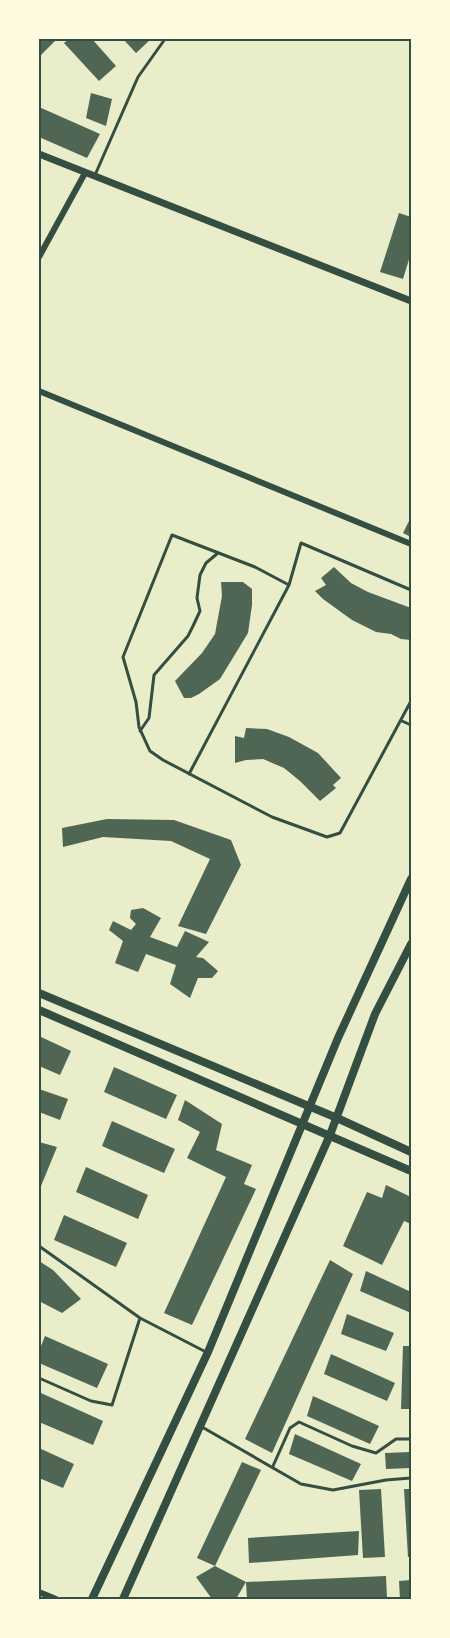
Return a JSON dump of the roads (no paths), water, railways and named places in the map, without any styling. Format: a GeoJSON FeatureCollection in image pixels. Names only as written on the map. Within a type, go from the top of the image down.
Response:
{"type":"FeatureCollection","features":[{"type":"Feature","properties":{"kind":"main road"},"geometry":{"type":"LineString","coordinates":[[92,1599],[208,1352],[338,1038],[411,879]]}},
{"type":"Feature","properties":{"kind":"main road"},"geometry":{"type":"LineString","coordinates":[[123,1599],[330,1135],[375,1014],[411,944]]}},
{"type":"Feature","properties":{"kind":"main road"},"geometry":{"type":"LineString","coordinates":[[39,993],[309,1106],[411,1152]]}},
{"type":"Feature","properties":{"kind":"main road"},"geometry":{"type":"LineString","coordinates":[[39,1010],[411,1171]]}},
{"type":"Feature","properties":{"kind":"street"},"geometry":{"type":"LineString","coordinates":[[39,154],[411,301]]}},
{"type":"Feature","properties":{"kind":"street"},"geometry":{"type":"LineString","coordinates":[[39,257],[85,172]]}},
{"type":"Feature","properties":{"kind":"street"},"geometry":{"type":"LineString","coordinates":[[39,391],[411,544]]}},
{"type":"Feature","properties":{"kind":"street"},"geometry":{"type":"LineString","coordinates":[[39,1592],[56,1599]]}},
{"type":"Feature","properties":{"kind":"lane"},"geometry":{"type":"LineString","coordinates":[[95,176],[138,77],[165,39]]}},
{"type":"Feature","properties":{"kind":"lane"},"geometry":{"type":"LineString","coordinates":[[289,585],[255,567],[172,536],[123,657],[136,702],[141,731],[150,751],[272,817],[327,837],[340,833],[411,701]]}},
{"type":"Feature","properties":{"kind":"lane"},"geometry":{"type":"LineString","coordinates":[[189,774],[289,585],[301,543],[411,590]]}},
{"type":"Feature","properties":{"kind":"lane"},"geometry":{"type":"LineString","coordinates":[[141,731],[149,718],[154,675],[194,626],[200,611],[197,598],[200,575],[206,563],[218,553]]}},
{"type":"Feature","properties":{"kind":"lane"},"geometry":{"type":"LineString","coordinates":[[401,721],[411,725]]}},
{"type":"Feature","properties":{"kind":"lane"},"geometry":{"type":"LineString","coordinates":[[39,1246],[45,1248],[78,1275],[140,1318],[208,1352]]}},
{"type":"Feature","properties":{"kind":"lane"},"geometry":{"type":"LineString","coordinates":[[39,1378],[91,1401],[112,1405],[140,1318]]}},
{"type":"Feature","properties":{"kind":"lane"},"geometry":{"type":"LineString","coordinates":[[273,1467],[291,1428],[299,1422],[352,1446],[376,1453],[396,1439],[411,1439]]}},
{"type":"Feature","properties":{"kind":"lane"},"geometry":{"type":"LineString","coordinates":[[201,1426],[302,1484],[333,1490],[386,1480],[411,1478]]}}]}
